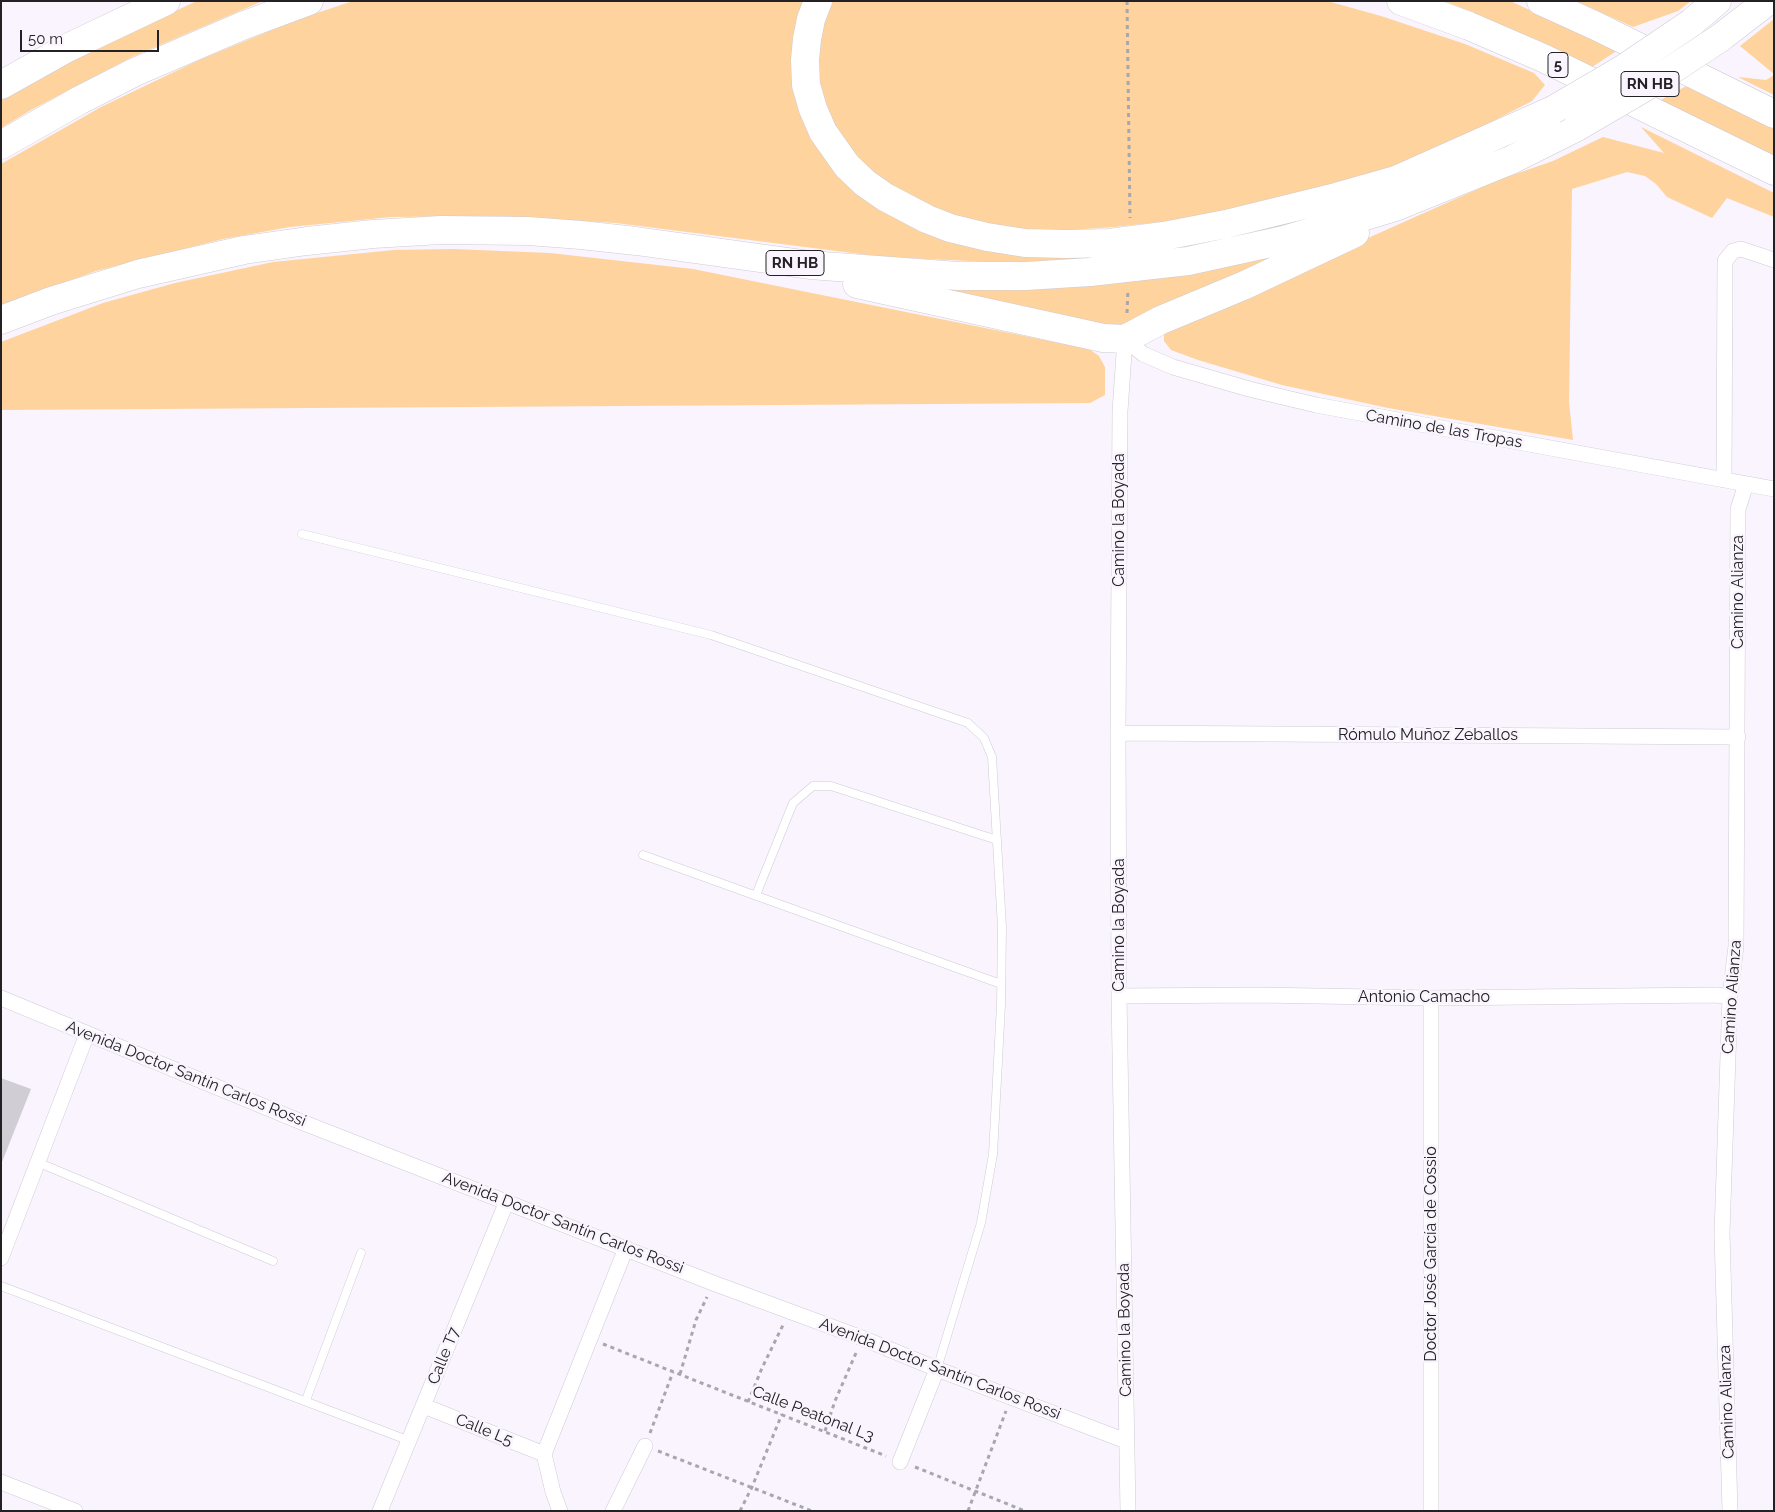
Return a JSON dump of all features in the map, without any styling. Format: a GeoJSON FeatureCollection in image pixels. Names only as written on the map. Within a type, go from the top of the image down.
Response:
{"type":"FeatureCollection","features":[{"type":"Feature","properties":{"kind":"highway"},"geometry":{"type":"LineString","coordinates":[[1,85],[67,48],[166,1]]}},
{"type":"Feature","properties":{"kind":"highway"},"geometry":{"type":"LineString","coordinates":[[1,145],[80,100],[135,72],[242,26],[309,1]]}},
{"type":"Feature","properties":{"kind":"highway"},"geometry":{"type":"LineString","coordinates":[[818,1],[811,19],[805,60],[806,85],[813,109],[824,132],[847,166],[865,183],[885,197],[950,228],[987,237],[1025,243],[1067,244],[1164,236],[1226,224],[1336,198],[1396,180],[1553,110],[1623,69],[1691,23],[1717,1]]}},
{"type":"Feature","properties":{"kind":"highway","name":"5"},"geometry":{"type":"LineString","coordinates":[[1401,1],[1469,26],[1543,58],[1774,171]]}},
{"type":"Feature","properties":{"kind":"highway"},"geometry":{"type":"LineString","coordinates":[[1541,1],[1596,26],[1774,114]]}},
{"type":"Feature","properties":{"kind":"highway","name":"RN HB"},"geometry":{"type":"LineString","coordinates":[[1,320],[51,301],[138,274],[244,250],[373,234],[441,230],[528,231],[636,241],[810,265],[958,276],[1026,276],[1090,272],[1188,261],[1284,240],[1396,207],[1512,160],[1577,127],[1649,85],[1720,38],[1768,1]]}},
{"type":"Feature","properties":{"kind":"highway"},"geometry":{"type":"LineString","coordinates":[[810,265],[847,282],[1103,338],[1125,339],[1161,320],[1245,285],[1358,232],[1396,207]]}},
{"type":"Feature","properties":{"kind":"street"},"geometry":{"type":"LineString","coordinates":[[1724,480],[1725,261],[1733,251],[1741,249],[1774,260]]}},
{"type":"Feature","properties":{"kind":"street","name":"Camino de las Tropas"},"geometry":{"type":"LineString","coordinates":[[1125,339],[1144,354],[1174,367],[1316,405],[1774,489]]}},
{"type":"Feature","properties":{"kind":"street","name":"Camino la Boyada"},"geometry":{"type":"LineString","coordinates":[[1125,339],[1120,411],[1118,733],[1119,996],[1128,1511]]}},
{"type":"Feature","properties":{"kind":"street","name":"Camino Alianza"},"geometry":{"type":"LineString","coordinates":[[1730,1511],[1722,1233],[1730,997],[1736,946],[1738,509],[1746,484]]}},
{"type":"Feature","properties":{"kind":"street","name":"Rómulo Muñoz Zeballos"},"geometry":{"type":"LineString","coordinates":[[1118,733],[1738,736]]}},
{"type":"Feature","properties":{"kind":"street","name":"Antonio Camacho"},"geometry":{"type":"LineString","coordinates":[[1119,996],[1259,995],[1431,998],[1716,995],[1730,997]]}},
{"type":"Feature","properties":{"kind":"street","name":"Avenida Doctor Santín Carlos Rossi"},"geometry":{"type":"LineString","coordinates":[[1,998],[299,1121],[1126,1442]]}},
{"type":"Feature","properties":{"kind":"street","name":"Doctor José García de Cossio"},"geometry":{"type":"LineString","coordinates":[[1431,998],[1431,1511]]}},
{"type":"Feature","properties":{"kind":"street"},"geometry":{"type":"LineString","coordinates":[[1,1258],[87,1034]]}},
{"type":"Feature","properties":{"kind":"street","name":"Calle T7"},"geometry":{"type":"LineString","coordinates":[[380,1511],[507,1201]]}},
{"type":"Feature","properties":{"kind":"street"},"geometry":{"type":"LineString","coordinates":[[560,1511],[553,1492],[544,1454],[591,1340],[626,1248]]}},
{"type":"Feature","properties":{"kind":"street"},"geometry":{"type":"LineString","coordinates":[[900,1462],[937,1369]]}},
{"type":"Feature","properties":{"kind":"street","name":"Calle L5"},"geometry":{"type":"LineString","coordinates":[[424,1406],[544,1454]]}},
{"type":"Feature","properties":{"kind":"street"},"geometry":{"type":"LineString","coordinates":[[613,1511],[645,1446]]}},
{"type":"Feature","properties":{"kind":"street"},"geometry":{"type":"LineString","coordinates":[[1,1482],[75,1511]]}},
{"type":"Feature","properties":{"kind":"lane"},"geometry":{"type":"LineString","coordinates":[[302,534],[711,635],[968,722],[984,738],[992,757],[1002,927],[993,1154],[981,1223],[937,1369]]}},
{"type":"Feature","properties":{"kind":"lane"},"geometry":{"type":"LineString","coordinates":[[756,895],[793,803],[812,786],[830,786],[997,840]]}},
{"type":"Feature","properties":{"kind":"lane"},"geometry":{"type":"LineString","coordinates":[[643,855],[1001,984]]}},
{"type":"Feature","properties":{"kind":"lane"},"geometry":{"type":"LineString","coordinates":[[37,1162],[273,1261]]}},
{"type":"Feature","properties":{"kind":"lane"},"geometry":{"type":"LineString","coordinates":[[306,1400],[362,1253]]}},
{"type":"Feature","properties":{"kind":"lane"},"geometry":{"type":"LineString","coordinates":[[1,1286],[410,1440]]}},
{"type":"Feature","properties":{"kind":"path"},"geometry":{"type":"LineString","coordinates":[[1127,1],[1131,240]]}},
{"type":"Feature","properties":{"kind":"path"},"geometry":{"type":"LineString","coordinates":[[1125,339],[1130,268]]}},
{"type":"Feature","properties":{"kind":"path"},"geometry":{"type":"LineString","coordinates":[[680,1374],[696,1320],[713,1283]]}},
{"type":"Feature","properties":{"kind":"path"},"geometry":{"type":"LineString","coordinates":[[748,1402],[762,1368],[790,1311]]}},
{"type":"Feature","properties":{"kind":"path"},"geometry":{"type":"LineString","coordinates":[[825,1431],[862,1338]]}},
{"type":"Feature","properties":{"kind":"path","name":"Calle Peatonal L3"},"geometry":{"type":"LineString","coordinates":[[591,1340],[1026,1511]]}},
{"type":"Feature","properties":{"kind":"path"},"geometry":{"type":"LineString","coordinates":[[673,1372],[645,1446],[812,1511]]}},
{"type":"Feature","properties":{"kind":"path"},"geometry":{"type":"LineString","coordinates":[[968,1511],[1011,1397]]}},
{"type":"Feature","properties":{"kind":"path"},"geometry":{"type":"LineString","coordinates":[[740,1511],[782,1414]]}},
{"type":"Feature","properties":{"kind":"shaded area"},"geometry":{"type":"Polygon","coordinates":[[[197,1],[263,1],[132,57],[31,110],[1,128],[1,99],[71,59],[197,1]]]}},
{"type":"Feature","properties":{"kind":"shaded area"},"geometry":{"type":"Polygon","coordinates":[[[353,1],[804,1],[812,135],[820,152],[835,171],[878,209],[921,232],[965,246],[1156,247],[1540,129],[1515,146],[1324,217],[1168,251],[1112,258],[1012,263],[884,257],[616,223],[498,216],[391,217],[290,227],[223,239],[96,271],[1,306],[1,164],[101,107],[199,60],[296,20],[353,1]]]}},
{"type":"Feature","properties":{"kind":"shaded area"},"geometry":{"type":"Polygon","coordinates":[[[829,1],[1327,1],[1381,16],[1465,44],[1534,73],[1545,85],[1532,101],[1439,149],[1379,171],[1302,194],[1170,221],[1057,231],[1006,230],[953,217],[892,189],[855,158],[831,122],[817,82],[820,26],[829,1]]]}},
{"type":"Feature","properties":{"kind":"shaded area"},"geometry":{"type":"Polygon","coordinates":[[[1445,1],[1510,1],[1618,50],[1592,67],[1539,41],[1445,1]]]}},
{"type":"Feature","properties":{"kind":"shaded area"},"geometry":{"type":"Polygon","coordinates":[[[1576,1],[1691,1],[1678,11],[1633,27],[1576,1]]]}},
{"type":"Feature","properties":{"kind":"shaded area"},"geometry":{"type":"Polygon","coordinates":[[[1774,19],[1774,74],[1740,46],[1774,19]]]}},
{"type":"Feature","properties":{"kind":"shaded area"},"geometry":{"type":"Polygon","coordinates":[[[1774,75],[1774,95],[1738,77],[1766,80],[1774,75]]]}},
{"type":"Feature","properties":{"kind":"shaded area"},"geometry":{"type":"Polygon","coordinates":[[[1688,85],[1774,128],[1774,158],[1659,101],[1688,85]]]}},
{"type":"Feature","properties":{"kind":"shaded area"},"geometry":{"type":"Polygon","coordinates":[[[1641,127],[1774,193],[1774,217],[1727,198],[1712,218],[1667,197],[1656,184],[1645,176],[1627,172],[1572,189],[1569,402],[1573,440],[1388,408],[1282,385],[1171,350],[1164,341],[1164,334],[1303,267],[1498,180],[1553,161],[1603,137],[1664,153],[1641,127]]]}},
{"type":"Feature","properties":{"kind":"shaded area"},"geometry":{"type":"Polygon","coordinates":[[[453,249],[550,253],[693,269],[1089,349],[1099,356],[1105,367],[1105,395],[1090,403],[1,410],[1,342],[103,303],[175,283],[273,262],[394,250],[453,249]]]}},
{"type":"Feature","properties":{"kind":"shaded area"},"geometry":{"type":"Polygon","coordinates":[[[1281,254],[1116,328],[942,289],[945,287],[1281,254]]]}},
{"type":"Feature","properties":{"kind":"building"},"geometry":{"type":"Polygon","coordinates":[[[1,1078],[31,1089],[2,1162],[1,1161],[1,1078]]]}}]}
